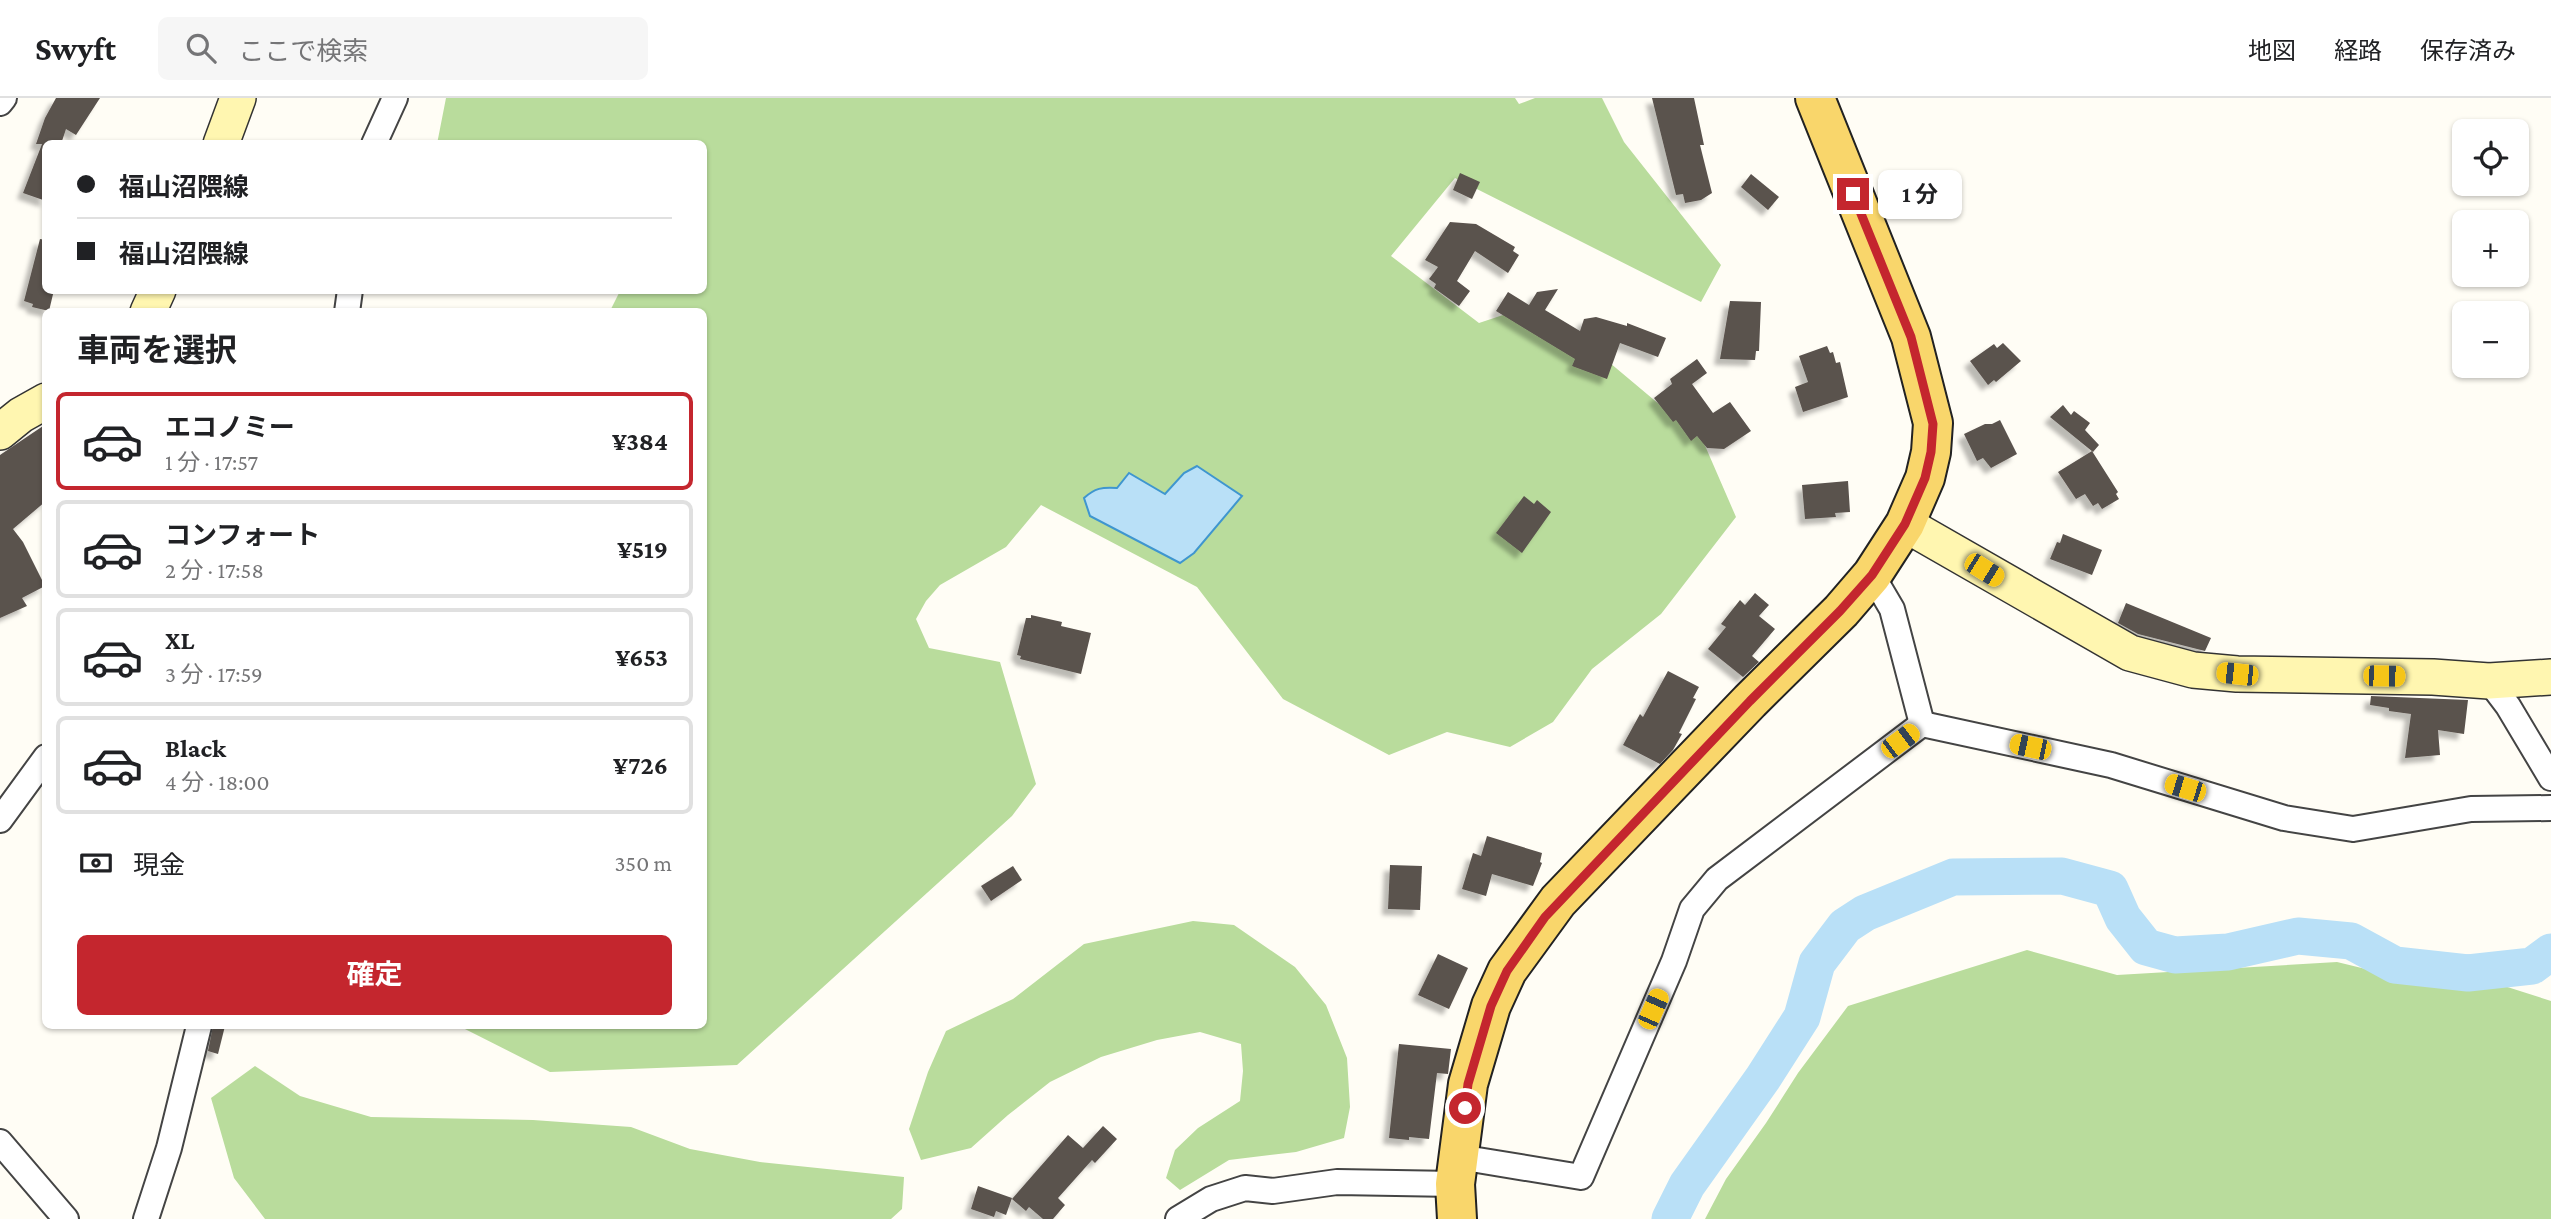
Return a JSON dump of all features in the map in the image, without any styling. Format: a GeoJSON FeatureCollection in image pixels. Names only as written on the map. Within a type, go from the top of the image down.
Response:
{"type":"FeatureCollection","features":[{"type":"Feature","properties":{"kind":"main road"},"geometry":{"type":"LineString","coordinates":[[1457,1187],[1468,1084],[1491,1006],[1507,971],[1558,901],[1872,575],[1905,524],[1925,478],[1931,452],[1933,424],[1911,337],[1815,98]]}},
{"type":"Feature","properties":{"kind":"street"},"geometry":{"type":"LineString","coordinates":[[0,103],[4,98]]}},
{"type":"Feature","properties":{"kind":"street"},"geometry":{"type":"LineString","coordinates":[[222,140],[237,98]]}},
{"type":"Feature","properties":{"kind":"street"},"geometry":{"type":"LineString","coordinates":[[376,140],[395,98]]}},
{"type":"Feature","properties":{"kind":"street"},"geometry":{"type":"LineString","coordinates":[[0,432],[21,415],[42,403]]}},
{"type":"Feature","properties":{"kind":"street"},"geometry":{"type":"LineString","coordinates":[[1905,524],[2130,653],[2193,670],[2237,674],[2434,677],[2489,681],[2551,677]]}},
{"type":"Feature","properties":{"kind":"street"},"geometry":{"type":"LineString","coordinates":[[1872,575],[1892,609],[1922,724]]}},
{"type":"Feature","properties":{"kind":"street"},"geometry":{"type":"LineString","coordinates":[[2489,681],[2508,706],[2551,778]]}},
{"type":"Feature","properties":{"kind":"street"},"geometry":{"type":"LineString","coordinates":[[1178,1219],[1211,1199],[1245,1188],[1272,1191],[1337,1182],[1457,1187],[1581,1177],[1674,961],[1692,909],[1717,879],[1922,724],[2111,765],[2284,818],[2353,829],[2471,809],[2551,808]]}},
{"type":"Feature","properties":{"kind":"street"},"geometry":{"type":"LineString","coordinates":[[0,820],[42,762]]}},
{"type":"Feature","properties":{"kind":"street"},"geometry":{"type":"LineString","coordinates":[[146,1219],[169,1148],[198,1029]]}},
{"type":"Feature","properties":{"kind":"street"},"geometry":{"type":"LineString","coordinates":[[0,1142],[66,1219]]}},
{"type":"Feature","properties":{"kind":"green space"},"geometry":{"type":"Polygon","coordinates":[[[446,98],[1515,98],[1519,104],[1535,98],[1602,98],[1624,142],[1721,265],[1701,302],[1455,178],[1391,256],[1479,323],[1512,312],[1610,363],[1703,441],[1736,517],[1661,614],[1592,669],[1553,722],[1510,747],[1447,732],[1389,755],[1283,699],[1197,587],[1041,505],[1006,547],[940,585],[926,601],[916,619],[929,648],[1000,662],[1036,784],[1012,816],[737,1065],[550,1072],[465,1029],[707,1029],[707,308],[612,308],[618,294],[707,294],[707,140],[438,140],[446,98]]]}},
{"type":"Feature","properties":{"kind":"green space"},"geometry":{"type":"Polygon","coordinates":[[[1193,921],[1234,925],[1295,967],[1326,1005],[1347,1058],[1350,1107],[1344,1138],[1296,1152],[1229,1160],[1180,1190],[1166,1178],[1175,1150],[1198,1128],[1240,1101],[1243,1071],[1241,1044],[1200,1032],[1157,1040],[1101,1057],[1050,1082],[971,1148],[921,1160],[909,1129],[928,1072],[946,1031],[1013,999],[1084,944],[1193,921]]]}},
{"type":"Feature","properties":{"kind":"green space"},"geometry":{"type":"Polygon","coordinates":[[[2027,950],[2117,975],[2337,962],[2448,989],[2501,985],[2551,1001],[2551,1219],[1705,1219],[1726,1179],[1798,1073],[1848,1006],[2027,950]]]}},
{"type":"Feature","properties":{"kind":"green space"},"geometry":{"type":"Polygon","coordinates":[[[255,1066],[300,1096],[371,1117],[533,1120],[631,1127],[690,1149],[760,1162],[904,1177],[902,1209],[891,1219],[265,1219],[234,1178],[211,1098],[255,1066]]]}},
{"type":"Feature","properties":{"kind":"water"},"geometry":{"type":"Polygon","coordinates":[[[1197,466],[1242,496],[1194,553],[1180,563],[1090,516],[1084,498],[1099,489],[1117,488],[1129,473],[1165,494],[1184,473],[1197,466]]]}},
{"type":"Feature","properties":{"kind":"building"},"geometry":{"type":"Polygon","coordinates":[[[56,98],[100,98],[76,135],[66,129],[62,140],[42,140],[42,144],[36,144],[45,118],[56,98]]]}},
{"type":"Feature","properties":{"kind":"building"},"geometry":{"type":"Polygon","coordinates":[[[1652,98],[1694,98],[1704,145],[1700,145],[1712,193],[1701,200],[1685,203],[1683,194],[1676,195],[1652,98]]]}},
{"type":"Feature","properties":{"kind":"building"},"geometry":{"type":"Polygon","coordinates":[[[42,144],[42,200],[23,193],[42,144]]]}},
{"type":"Feature","properties":{"kind":"building"},"geometry":{"type":"Polygon","coordinates":[[[1460,173],[1480,182],[1472,199],[1453,190],[1460,173]]]}},
{"type":"Feature","properties":{"kind":"building"},"geometry":{"type":"Polygon","coordinates":[[[1751,174],[1779,197],[1768,210],[1741,187],[1751,174]]]}},
{"type":"Feature","properties":{"kind":"building"},"geometry":{"type":"Polygon","coordinates":[[[1450,222],[1476,224],[1515,247],[1513,251],[1519,255],[1508,273],[1475,251],[1457,281],[1470,291],[1459,306],[1434,288],[1436,284],[1429,279],[1438,267],[1425,260],[1450,222]]]}},
{"type":"Feature","properties":{"kind":"building"},"geometry":{"type":"Polygon","coordinates":[[[42,239],[42,294],[53,294],[50,308],[32,307],[33,304],[24,301],[42,239]]]}},
{"type":"Feature","properties":{"kind":"building"},"geometry":{"type":"Polygon","coordinates":[[[1558,289],[1545,310],[1580,331],[1584,319],[1596,317],[1627,326],[1627,323],[1666,338],[1658,357],[1620,343],[1607,379],[1572,366],[1575,359],[1496,311],[1508,292],[1529,305],[1537,292],[1558,289]]]}},
{"type":"Feature","properties":{"kind":"building"},"geometry":{"type":"Polygon","coordinates":[[[1730,301],[1761,302],[1759,351],[1756,351],[1755,360],[1720,359],[1730,301]]]}},
{"type":"Feature","properties":{"kind":"building"},"geometry":{"type":"Polygon","coordinates":[[[2003,343],[2021,361],[1996,382],[1994,380],[1988,385],[1970,361],[1994,344],[1997,348],[2003,343]]]}},
{"type":"Feature","properties":{"kind":"building"},"geometry":{"type":"Polygon","coordinates":[[[1827,346],[1830,353],[1833,352],[1836,363],[1840,362],[1848,397],[1803,412],[1795,387],[1808,382],[1799,356],[1827,346]]]}},
{"type":"Feature","properties":{"kind":"building"},"geometry":{"type":"Polygon","coordinates":[[[1697,359],[1707,373],[1692,384],[1713,413],[1730,402],[1751,431],[1724,449],[1707,448],[1697,436],[1691,441],[1676,420],[1673,422],[1654,398],[1672,384],[1670,379],[1697,359]]]}},
{"type":"Feature","properties":{"kind":"building"},"geometry":{"type":"Polygon","coordinates":[[[2063,405],[2071,415],[2074,411],[2090,423],[2085,430],[2099,445],[2093,452],[2050,417],[2063,405]]]}},
{"type":"Feature","properties":{"kind":"building"},"geometry":{"type":"Polygon","coordinates":[[[2000,420],[2017,454],[1991,468],[1983,458],[1977,461],[1964,434],[2000,420]]]}},
{"type":"Feature","properties":{"kind":"building"},"geometry":{"type":"Polygon","coordinates":[[[42,427],[42,504],[13,529],[23,542],[42,580],[42,588],[22,598],[27,606],[0,618],[0,455],[42,427]]]}},
{"type":"Feature","properties":{"kind":"building"},"geometry":{"type":"Polygon","coordinates":[[[2092,451],[2118,492],[2116,494],[2119,499],[2102,509],[2098,503],[2093,506],[2085,494],[2076,499],[2058,472],[2092,451]]]}},
{"type":"Feature","properties":{"kind":"building"},"geometry":{"type":"Polygon","coordinates":[[[1848,481],[1850,512],[1835,513],[1836,517],[1805,519],[1802,485],[1848,481]]]}},
{"type":"Feature","properties":{"kind":"building"},"geometry":{"type":"Polygon","coordinates":[[[1524,496],[1534,504],[1537,500],[1551,512],[1522,553],[1496,533],[1524,496]]]}},
{"type":"Feature","properties":{"kind":"building"},"geometry":{"type":"Polygon","coordinates":[[[2063,534],[2102,550],[2092,575],[2050,559],[2063,534]]]}},
{"type":"Feature","properties":{"kind":"building"},"geometry":{"type":"Polygon","coordinates":[[[1755,593],[1769,605],[1759,616],[1775,629],[1752,656],[1759,662],[1743,677],[1708,649],[1726,627],[1721,624],[1740,600],[1745,605],[1755,593]]]}},
{"type":"Feature","properties":{"kind":"building"},"geometry":{"type":"Polygon","coordinates":[[[2126,603],[2211,638],[2205,651],[2138,634],[2118,623],[2126,603]]]}},
{"type":"Feature","properties":{"kind":"building"},"geometry":{"type":"Polygon","coordinates":[[[1031,615],[1062,622],[1061,626],[1091,633],[1081,674],[1020,659],[1021,656],[1017,655],[1026,618],[1031,618],[1031,615]]]}},
{"type":"Feature","properties":{"kind":"building"},"geometry":{"type":"Polygon","coordinates":[[[1668,671],[1699,687],[1679,733],[1682,734],[1673,750],[1660,764],[1623,745],[1640,714],[1643,717],[1668,671]]]}},
{"type":"Feature","properties":{"kind":"building"},"geometry":{"type":"Polygon","coordinates":[[[2371,696],[2468,700],[2464,734],[2438,730],[2440,755],[2405,758],[2411,714],[2370,705],[2371,696]]]}},
{"type":"Feature","properties":{"kind":"building"},"geometry":{"type":"Polygon","coordinates":[[[1487,836],[1542,853],[1542,863],[1533,886],[1492,874],[1486,896],[1462,889],[1473,853],[1481,856],[1487,836]]]}},
{"type":"Feature","properties":{"kind":"building"},"geometry":{"type":"Polygon","coordinates":[[[1390,865],[1422,866],[1420,910],[1388,909],[1390,865]]]}},
{"type":"Feature","properties":{"kind":"building"},"geometry":{"type":"Polygon","coordinates":[[[1013,866],[1022,880],[991,901],[981,886],[1013,866]]]}},
{"type":"Feature","properties":{"kind":"building"},"geometry":{"type":"Polygon","coordinates":[[[1438,954],[1468,968],[1449,1009],[1418,995],[1438,954]]]}},
{"type":"Feature","properties":{"kind":"building"},"geometry":{"type":"Polygon","coordinates":[[[212,1029],[224,1029],[218,1054],[208,1051],[212,1029]]]}},
{"type":"Feature","properties":{"kind":"building"},"geometry":{"type":"Polygon","coordinates":[[[1399,1044],[1451,1049],[1448,1074],[1437,1073],[1429,1139],[1389,1138],[1399,1044]]]}},
{"type":"Feature","properties":{"kind":"building"},"geometry":{"type":"Polygon","coordinates":[[[1103,1126],[1117,1139],[1095,1163],[1092,1160],[1058,1198],[1065,1205],[1053,1219],[1043,1219],[1029,1207],[1026,1211],[1012,1199],[1068,1135],[1083,1148],[1103,1126]]]}},
{"type":"Feature","properties":{"kind":"building"},"geometry":{"type":"Polygon","coordinates":[[[978,1186],[1012,1198],[1006,1215],[996,1211],[994,1217],[971,1209],[978,1186]]]}},
{"type":"Feature","properties":{"kind":"waterway"},"geometry":{"type":"LineString","coordinates":[[1670,1219],[1687,1185],[1763,1078],[1802,1017],[1817,963],[1845,926],[1865,913],[1953,877],[2062,876],[2110,889],[2123,918],[2146,947],[2175,955],[2228,952],[2298,936],[2351,941],[2395,965],[2468,973],[2532,966],[2551,952]]}},
{"type":"Feature","properties":{"kind":"route"},"geometry":{"type":"LineString","coordinates":[[1465,1108],[1468,1084],[1491,1006],[1507,971],[1530,937],[1558,901],[1872,575],[1905,524],[1925,478],[1931,452],[1933,424],[1911,337],[1853,194]]}}]}
